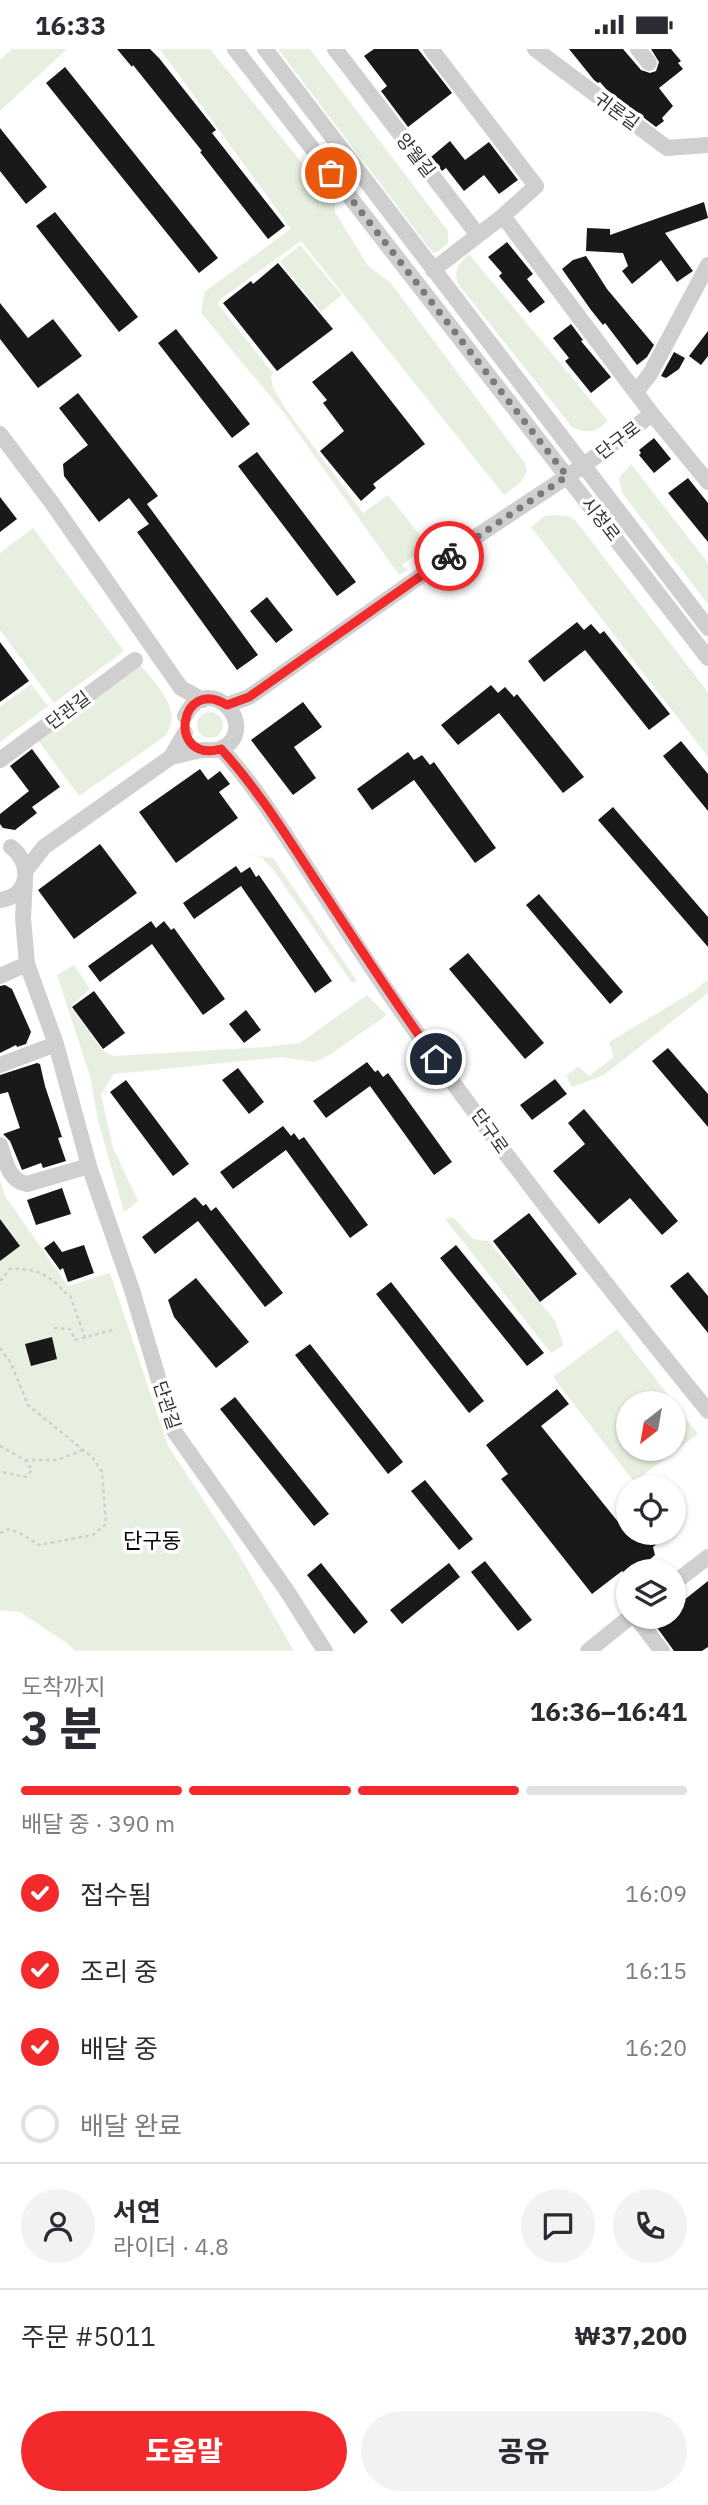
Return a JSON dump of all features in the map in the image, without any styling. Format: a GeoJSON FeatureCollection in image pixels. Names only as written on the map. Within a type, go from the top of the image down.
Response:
{"type":"FeatureCollection","features":[{"type":"Feature","properties":{"kind":"street","name":"시청로"},"geometry":{"type":"LineString","coordinates":[[235,49],[708,658]]}},
{"type":"Feature","properties":{"kind":"street","name":"시청로"},"geometry":{"type":"LineString","coordinates":[[265,49],[708,628]]}},
{"type":"Feature","properties":{"kind":"street","name":"앙월길"},"geometry":{"type":"LineString","coordinates":[[335,49],[478,235]]}},
{"type":"Feature","properties":{"kind":"street"},"geometry":{"type":"LineString","coordinates":[[431,49],[537,186],[433,270]]}},
{"type":"Feature","properties":{"kind":"street","name":"귀론길"},"geometry":{"type":"LineString","coordinates":[[535,49],[667,148],[708,145]]}},
{"type":"Feature","properties":{"kind":"street"},"geometry":{"type":"LineString","coordinates":[[638,49],[649,63]]}},
{"type":"Feature","properties":{"kind":"street"},"geometry":{"type":"LineString","coordinates":[[503,216],[652,414],[708,482]]}},
{"type":"Feature","properties":{"kind":"street"},"geometry":{"type":"LineString","coordinates":[[636,392],[650,374],[708,265]]}},
{"type":"Feature","properties":{"kind":"street","name":"단구로"},"geometry":{"type":"LineString","coordinates":[[567,476],[652,414]]}},
{"type":"Feature","properties":{"kind":"street"},"geometry":{"type":"LineString","coordinates":[[0,435],[52,503],[181,688],[203,699],[219,700],[231,712],[241,770]]}},
{"type":"Feature","properties":{"kind":"street"},"geometry":{"type":"LineString","coordinates":[[231,712],[477,536],[567,476]]}},
{"type":"Feature","properties":{"kind":"street","name":"단관길"},"geometry":{"type":"LineString","coordinates":[[0,760],[135,660]]}},
{"type":"Feature","properties":{"kind":"street"},"geometry":{"type":"LineString","coordinates":[[181,688],[185,725],[195,747],[203,750]]}},
{"type":"Feature","properties":{"kind":"street"},"geometry":{"type":"LineString","coordinates":[[171,757],[195,703],[203,699]]}},
{"type":"Feature","properties":{"kind":"street"},"geometry":{"type":"LineString","coordinates":[[23,918],[0,902],[21,888],[25,874],[44,848],[171,757],[221,749],[234,736]]}},
{"type":"Feature","properties":{"kind":"street","name":"단구로"},"geometry":{"type":"LineString","coordinates":[[221,749],[241,770],[275,818],[403,1014],[617,1300],[708,1411]]}},
{"type":"Feature","properties":{"kind":"street"},"geometry":{"type":"LineString","coordinates":[[6,846],[44,848]]}},
{"type":"Feature","properties":{"kind":"street"},"geometry":{"type":"LineString","coordinates":[[6,846],[22,858],[25,874]]}},
{"type":"Feature","properties":{"kind":"street","name":"단관길"},"geometry":{"type":"LineString","coordinates":[[25,874],[23,918],[27,964],[56,1044],[89,1165],[132,1290],[174,1431],[287,1591],[325,1651]]}},
{"type":"Feature","properties":{"kind":"street"},"geometry":{"type":"LineString","coordinates":[[0,976],[27,964]]}},
{"type":"Feature","properties":{"kind":"street"},"geometry":{"type":"LineString","coordinates":[[0,1065],[56,1044]]}},
{"type":"Feature","properties":{"kind":"street"},"geometry":{"type":"LineString","coordinates":[[0,1145],[13,1177],[18,1182],[27,1184],[89,1165]]}},
{"type":"Feature","properties":{"kind":"street"},"geometry":{"type":"LineString","coordinates":[[686,1574],[708,1557]]}},
{"type":"Feature","properties":{"kind":"street"},"geometry":{"type":"LineString","coordinates":[[588,1651],[616,1628]]}},
{"type":"Feature","properties":{"kind":"street"},"geometry":{"type":"LineString","coordinates":[[645,1629],[662,1651]]}},
{"type":"Feature","properties":{"kind":"path"},"geometry":{"type":"LineString","coordinates":[[0,1281],[10,1269],[27,1268],[57,1285],[62,1292],[70,1295],[85,1338]]}},
{"type":"Feature","properties":{"kind":"path"},"geometry":{"type":"LineString","coordinates":[[54,1328],[70,1329],[75,1341],[116,1329]]}},
{"type":"Feature","properties":{"kind":"path"},"geometry":{"type":"LineString","coordinates":[[0,1348],[11,1363],[28,1405],[93,1458],[102,1472],[106,1524],[93,1535],[39,1545],[9,1529],[0,1533]]}},
{"type":"Feature","properties":{"kind":"path"},"geometry":{"type":"LineString","coordinates":[[0,1446],[25,1459],[57,1460],[83,1450]]}},
{"type":"Feature","properties":{"kind":"path"},"geometry":{"type":"LineString","coordinates":[[0,1472],[26,1478],[32,1470],[25,1459]]}},
{"type":"Feature","properties":{"kind":"green space"},"geometry":{"type":"Polygon","coordinates":[[[12,49],[67,49],[0,111],[0,60],[12,49]]]}},
{"type":"Feature","properties":{"kind":"green space"},"geometry":{"type":"Polygon","coordinates":[[[160,49],[210,49],[335,204],[335,212],[368,266],[390,282],[525,463],[527,472],[521,482],[504,495],[301,241],[222,298],[218,304],[273,373],[273,388],[288,412],[363,513],[388,495],[428,545],[402,565],[408,570],[399,575],[284,413],[201,313],[204,292],[291,229],[160,49]]]}},
{"type":"Feature","properties":{"kind":"green space"},"geometry":{"type":"Polygon","coordinates":[[[278,49],[310,49],[448,231],[448,243],[439,251],[433,253],[278,49]]]}},
{"type":"Feature","properties":{"kind":"green space"},"geometry":{"type":"Polygon","coordinates":[[[300,245],[342,295],[321,312],[280,262],[300,245]]]}},
{"type":"Feature","properties":{"kind":"green space"},"geometry":{"type":"Polygon","coordinates":[[[469,254],[608,421],[591,431],[572,427],[458,284],[458,267],[469,254]]]}},
{"type":"Feature","properties":{"kind":"green space"},"geometry":{"type":"Polygon","coordinates":[[[631,464],[708,563],[708,604],[622,493],[619,478],[631,464]]]}},
{"type":"Feature","properties":{"kind":"green space"},"geometry":{"type":"Polygon","coordinates":[[[545,516],[568,516],[575,520],[708,692],[708,757],[531,527],[545,516]]]}},
{"type":"Feature","properties":{"kind":"green space"},"geometry":{"type":"Polygon","coordinates":[[[33,528],[124,651],[54,703],[0,630],[0,553],[33,528]]]}},
{"type":"Feature","properties":{"kind":"green space"},"geometry":{"type":"Polygon","coordinates":[[[139,663],[166,698],[172,717],[170,727],[164,737],[79,796],[37,739],[139,663]]]}},
{"type":"Feature","properties":{"kind":"green space"},"geometry":{"type":"Polygon","coordinates":[[[31,684],[48,706],[0,742],[0,707],[31,684]]]}},
{"type":"Feature","properties":{"kind":"green space"},"geometry":{"type":"Polygon","coordinates":[[[210,712],[219,716],[223,725],[219,734],[210,738],[201,734],[197,725],[201,716],[210,712]]]}},
{"type":"Feature","properties":{"kind":"green space"},"geometry":{"type":"Polygon","coordinates":[[[252,855],[273,858],[357,981],[352,983],[274,871],[262,858],[252,855]]]}},
{"type":"Feature","properties":{"kind":"green space"},"geometry":{"type":"Polygon","coordinates":[[[74,965],[90,989],[72,1005],[72,1009],[103,1051],[114,1056],[300,1043],[367,995],[387,1015],[315,1062],[281,1057],[114,1074],[101,1094],[113,1148],[138,1201],[124,1212],[98,1121],[90,1076],[57,975],[74,965]]]}},
{"type":"Feature","properties":{"kind":"green space"},"geometry":{"type":"Polygon","coordinates":[[[708,979],[708,993],[604,1075],[572,1087],[566,1076],[578,1066],[589,1076],[614,1057],[609,1042],[694,991],[708,979]]]}},
{"type":"Feature","properties":{"kind":"green space"},"geometry":{"type":"Polygon","coordinates":[[[0,1180],[5,1196],[68,1286],[110,1273],[168,1446],[238,1553],[294,1651],[75,1651],[20,1612],[0,1610],[0,1180]]]}},
{"type":"Feature","properties":{"kind":"green space"},"geometry":{"type":"Polygon","coordinates":[[[453,1217],[473,1239],[488,1241],[554,1319],[564,1345],[551,1353],[445,1219],[453,1217]]]}},
{"type":"Feature","properties":{"kind":"green space"},"geometry":{"type":"Polygon","coordinates":[[[617,1329],[665,1391],[616,1391],[616,1459],[553,1377],[617,1329]]]}},
{"type":"Feature","properties":{"kind":"green space"},"geometry":{"type":"Polygon","coordinates":[[[686,1418],[698,1434],[686,1443],[686,1418]]]}},
{"type":"Feature","properties":{"kind":"green space"},"geometry":{"type":"Polygon","coordinates":[[[618,1461],[662,1461],[643,1475],[629,1475],[618,1461]]]}},
{"type":"Feature","properties":{"kind":"building"},"geometry":{"type":"Polygon","coordinates":[[[117,49],[150,49],[159,58],[216,130],[212,133],[285,226],[268,239],[200,152],[202,151],[117,49]]]}},
{"type":"Feature","properties":{"kind":"building"},"geometry":{"type":"Polygon","coordinates":[[[374,49],[418,49],[452,93],[408,127],[381,91],[387,86],[364,56],[374,49]]]}},
{"type":"Feature","properties":{"kind":"building"},"geometry":{"type":"Polygon","coordinates":[[[569,49],[623,49],[641,70],[650,73],[656,71],[659,62],[651,49],[671,49],[681,61],[678,63],[683,69],[659,88],[673,106],[662,118],[664,121],[656,127],[594,80],[569,49]]]}},
{"type":"Feature","properties":{"kind":"building"},"geometry":{"type":"Polygon","coordinates":[[[65,67],[218,258],[199,273],[46,83],[65,67]]]}},
{"type":"Feature","properties":{"kind":"building"},"geometry":{"type":"Polygon","coordinates":[[[0,128],[47,187],[26,204],[0,171],[0,128]]]}},
{"type":"Feature","properties":{"kind":"building"},"geometry":{"type":"Polygon","coordinates":[[[450,141],[465,160],[489,142],[518,180],[499,194],[484,175],[464,191],[446,168],[442,171],[431,157],[450,141]]]}},
{"type":"Feature","properties":{"kind":"building"},"geometry":{"type":"Polygon","coordinates":[[[704,202],[708,218],[665,233],[693,271],[677,282],[661,260],[632,284],[622,271],[628,266],[623,253],[586,251],[587,228],[610,229],[610,235],[704,202]]]}},
{"type":"Feature","properties":{"kind":"building"},"geometry":{"type":"Polygon","coordinates":[[[55,212],[138,317],[119,332],[36,226],[55,212]]]}},
{"type":"Feature","properties":{"kind":"building"},"geometry":{"type":"Polygon","coordinates":[[[507,242],[533,274],[527,279],[545,302],[530,313],[499,276],[502,273],[488,257],[507,242]]]}},
{"type":"Feature","properties":{"kind":"building"},"geometry":{"type":"Polygon","coordinates":[[[586,256],[607,289],[654,345],[647,357],[637,365],[605,323],[603,325],[591,310],[562,269],[573,260],[586,256]]]}},
{"type":"Feature","properties":{"kind":"building"},"geometry":{"type":"Polygon","coordinates":[[[278,263],[333,329],[277,371],[223,303],[251,281],[253,284],[278,263]]]}},
{"type":"Feature","properties":{"kind":"building"},"geometry":{"type":"Polygon","coordinates":[[[0,303],[28,338],[53,319],[82,356],[38,388],[0,339],[0,303]]]}},
{"type":"Feature","properties":{"kind":"building"},"geometry":{"type":"Polygon","coordinates":[[[571,324],[583,340],[581,341],[611,377],[591,393],[565,361],[569,358],[553,338],[571,324]]]}},
{"type":"Feature","properties":{"kind":"building"},"geometry":{"type":"Polygon","coordinates":[[[176,329],[250,424],[232,438],[158,343],[176,329]]]}},
{"type":"Feature","properties":{"kind":"building"},"geometry":{"type":"Polygon","coordinates":[[[708,331],[708,356],[701,365],[689,356],[708,331]]]}},
{"type":"Feature","properties":{"kind":"building"},"geometry":{"type":"Polygon","coordinates":[[[352,351],[425,444],[373,484],[376,488],[361,501],[320,451],[344,431],[323,403],[327,400],[312,382],[352,351]]]}},
{"type":"Feature","properties":{"kind":"building"},"geometry":{"type":"Polygon","coordinates":[[[674,352],[685,358],[679,369],[666,378],[661,376],[674,352]]]}},
{"type":"Feature","properties":{"kind":"building"},"geometry":{"type":"Polygon","coordinates":[[[78,393],[158,496],[147,504],[258,655],[237,670],[137,532],[149,524],[129,498],[99,522],[64,476],[63,464],[88,445],[59,408],[78,393]]]}},
{"type":"Feature","properties":{"kind":"building"},"geometry":{"type":"Polygon","coordinates":[[[654,438],[671,459],[654,473],[639,455],[639,450],[654,438]]]}},
{"type":"Feature","properties":{"kind":"building"},"geometry":{"type":"Polygon","coordinates":[[[257,452],[356,582],[337,596],[238,466],[257,452]]]}},
{"type":"Feature","properties":{"kind":"building"},"geometry":{"type":"Polygon","coordinates":[[[688,478],[708,503],[708,542],[668,493],[688,478]]]}},
{"type":"Feature","properties":{"kind":"building"},"geometry":{"type":"Polygon","coordinates":[[[0,497],[17,519],[0,532],[0,497]]]}},
{"type":"Feature","properties":{"kind":"building"},"geometry":{"type":"Polygon","coordinates":[[[267,597],[293,630],[276,643],[250,611],[267,597]]]}},
{"type":"Feature","properties":{"kind":"building"},"geometry":{"type":"Polygon","coordinates":[[[577,622],[584,630],[591,624],[600,634],[604,631],[670,714],[649,730],[585,650],[544,682],[528,661],[577,622]]]}},
{"type":"Feature","properties":{"kind":"building"},"geometry":{"type":"Polygon","coordinates":[[[0,642],[29,681],[0,702],[0,642]]]}},
{"type":"Feature","properties":{"kind":"building"},"geometry":{"type":"Polygon","coordinates":[[[491,685],[498,693],[505,687],[514,697],[517,694],[584,777],[563,793],[499,713],[458,745],[441,725],[491,685]]]}},
{"type":"Feature","properties":{"kind":"building"},"geometry":{"type":"Polygon","coordinates":[[[303,702],[322,727],[294,747],[316,778],[293,795],[251,740],[303,702]]]}},
{"type":"Feature","properties":{"kind":"building"},"geometry":{"type":"Polygon","coordinates":[[[681,741],[708,774],[708,811],[663,756],[681,741]]]}},
{"type":"Feature","properties":{"kind":"building"},"geometry":{"type":"Polygon","coordinates":[[[32,749],[60,787],[32,807],[37,813],[15,830],[3,828],[0,814],[29,791],[10,766],[32,749]]]}},
{"type":"Feature","properties":{"kind":"building"},"geometry":{"type":"Polygon","coordinates":[[[408,752],[414,760],[422,755],[430,765],[434,762],[496,848],[475,863],[414,780],[372,810],[357,789],[408,752]]]}},
{"type":"Feature","properties":{"kind":"building"},"geometry":{"type":"Polygon","coordinates":[[[200,769],[208,780],[220,771],[230,784],[219,792],[238,818],[176,863],[139,812],[200,769]]]}},
{"type":"Feature","properties":{"kind":"building"},"geometry":{"type":"Polygon","coordinates":[[[613,807],[708,917],[708,947],[598,820],[613,807]]]}},
{"type":"Feature","properties":{"kind":"building"},"geometry":{"type":"Polygon","coordinates":[[[100,844],[137,893],[74,939],[38,890],[100,844]]]}},
{"type":"Feature","properties":{"kind":"building"},"geometry":{"type":"Polygon","coordinates":[[[236,866],[241,873],[250,867],[256,877],[259,875],[332,981],[315,993],[241,886],[194,919],[183,903],[236,866]]]}},
{"type":"Feature","properties":{"kind":"building"},"geometry":{"type":"Polygon","coordinates":[[[539,894],[623,992],[610,1004],[526,905],[539,894]]]}},
{"type":"Feature","properties":{"kind":"building"},"geometry":{"type":"Polygon","coordinates":[[[151,921],[156,928],[164,921],[171,930],[174,928],[225,999],[203,1015],[152,944],[100,982],[88,966],[151,921]]]}},
{"type":"Feature","properties":{"kind":"building"},"geometry":{"type":"Polygon","coordinates":[[[468,953],[544,1043],[525,1059],[449,969],[468,953]]]}},
{"type":"Feature","properties":{"kind":"building"},"geometry":{"type":"Polygon","coordinates":[[[5,985],[12,989],[31,1032],[26,1044],[16,1045],[0,1053],[0,986],[5,985]]]}},
{"type":"Feature","properties":{"kind":"building"},"geometry":{"type":"Polygon","coordinates":[[[94,991],[125,1033],[103,1049],[72,1007],[94,991]]]}},
{"type":"Feature","properties":{"kind":"building"},"geometry":{"type":"Polygon","coordinates":[[[246,1010],[261,1030],[244,1043],[229,1024],[246,1010]]]}},
{"type":"Feature","properties":{"kind":"building"},"geometry":{"type":"Polygon","coordinates":[[[668,1048],[708,1094],[708,1127],[652,1061],[668,1048]]]}},
{"type":"Feature","properties":{"kind":"building"},"geometry":{"type":"Polygon","coordinates":[[[367,1062],[383,1077],[388,1073],[452,1162],[434,1175],[370,1086],[326,1118],[313,1101],[367,1062]]]}},
{"type":"Feature","properties":{"kind":"building"},"geometry":{"type":"Polygon","coordinates":[[[40,1064],[62,1137],[58,1138],[66,1161],[43,1168],[41,1163],[22,1170],[10,1141],[3,1134],[20,1128],[8,1092],[0,1094],[0,1075],[40,1064]]]}},
{"type":"Feature","properties":{"kind":"building"},"geometry":{"type":"Polygon","coordinates":[[[238,1068],[264,1102],[249,1114],[222,1080],[238,1068]]]}},
{"type":"Feature","properties":{"kind":"building"},"geometry":{"type":"Polygon","coordinates":[[[555,1079],[567,1094],[532,1120],[520,1105],[555,1079]]]}},
{"type":"Feature","properties":{"kind":"building"},"geometry":{"type":"Polygon","coordinates":[[[126,1080],[189,1164],[173,1176],[110,1092],[126,1080]]]}},
{"type":"Feature","properties":{"kind":"building"},"geometry":{"type":"Polygon","coordinates":[[[584,1109],[678,1221],[662,1235],[630,1198],[599,1224],[553,1171],[585,1144],[568,1123],[584,1109]]]}},
{"type":"Feature","properties":{"kind":"building"},"geometry":{"type":"Polygon","coordinates":[[[283,1126],[291,1136],[294,1133],[299,1140],[304,1137],[368,1225],[350,1238],[286,1150],[233,1189],[220,1172],[283,1126]]]}},
{"type":"Feature","properties":{"kind":"building"},"geometry":{"type":"Polygon","coordinates":[[[62,1188],[71,1214],[36,1225],[27,1200],[62,1188]]]}},
{"type":"Feature","properties":{"kind":"building"},"geometry":{"type":"Polygon","coordinates":[[[195,1197],[211,1211],[216,1207],[283,1293],[265,1307],[198,1221],[155,1254],[142,1237],[195,1197]]]}},
{"type":"Feature","properties":{"kind":"building"},"geometry":{"type":"Polygon","coordinates":[[[529,1213],[577,1274],[540,1302],[493,1241],[529,1213]]]}},
{"type":"Feature","properties":{"kind":"building"},"geometry":{"type":"Polygon","coordinates":[[[0,1219],[20,1246],[0,1261],[0,1219]]]}},
{"type":"Feature","properties":{"kind":"building"},"geometry":{"type":"Polygon","coordinates":[[[54,1241],[62,1252],[84,1245],[94,1273],[68,1282],[63,1268],[60,1270],[44,1248],[54,1241]]]}},
{"type":"Feature","properties":{"kind":"building"},"geometry":{"type":"Polygon","coordinates":[[[456,1245],[544,1353],[527,1366],[440,1258],[456,1245]]]}},
{"type":"Feature","properties":{"kind":"building"},"geometry":{"type":"Polygon","coordinates":[[[688,1272],[708,1296],[708,1333],[670,1286],[688,1272]]]}},
{"type":"Feature","properties":{"kind":"building"},"geometry":{"type":"Polygon","coordinates":[[[196,1278],[249,1342],[216,1368],[174,1317],[168,1300],[196,1278]]]}},
{"type":"Feature","properties":{"kind":"building"},"geometry":{"type":"Polygon","coordinates":[[[391,1282],[484,1401],[469,1413],[376,1294],[391,1282]]]}},
{"type":"Feature","properties":{"kind":"building"},"geometry":{"type":"Polygon","coordinates":[[[52,1337],[57,1359],[31,1366],[25,1344],[52,1337]]]}},
{"type":"Feature","properties":{"kind":"building"},"geometry":{"type":"Polygon","coordinates":[[[310,1344],[403,1462],[388,1474],[295,1355],[310,1344]]]}},
{"type":"Feature","properties":{"kind":"building"},"geometry":{"type":"Polygon","coordinates":[[[557,1389],[569,1404],[541,1426],[616,1519],[616,1545],[655,1545],[653,1547],[655,1555],[650,1559],[616,1559],[616,1576],[592,1594],[501,1479],[508,1474],[486,1445],[557,1389]]]}},
{"type":"Feature","properties":{"kind":"building"},"geometry":{"type":"Polygon","coordinates":[[[235,1397],[329,1514],[314,1526],[220,1409],[235,1397]]]}},
{"type":"Feature","properties":{"kind":"building"},"geometry":{"type":"Polygon","coordinates":[[[425,1480],[473,1539],[459,1550],[411,1491],[425,1480]]]}},
{"type":"Feature","properties":{"kind":"building"},"geometry":{"type":"Polygon","coordinates":[[[485,1561],[532,1620],[518,1631],[471,1572],[485,1561]]]}},
{"type":"Feature","properties":{"kind":"building"},"geometry":{"type":"Polygon","coordinates":[[[321,1563],[368,1622],[354,1634],[307,1575],[321,1563]]]}},
{"type":"Feature","properties":{"kind":"building"},"geometry":{"type":"Polygon","coordinates":[[[449,1563],[460,1577],[402,1624],[390,1610],[449,1563]]]}},
{"type":"Feature","properties":{"kind":"building"},"geometry":{"type":"Polygon","coordinates":[[[708,1581],[708,1647],[702,1651],[674,1651],[658,1629],[686,1629],[686,1598],[708,1581]]]}},
{"type":"Feature","properties":{"kind":"way so far"},"geometry":{"type":"LineString","coordinates":[[331,173],[567,476],[449,556]]}},
{"type":"Feature","properties":{"kind":"district","name":"단구동"},"geometry":{"type":"Point","coordinates":[152,1540]}},
{"type":"Feature","properties":{"kind":"route"},"geometry":{"type":"LineString","coordinates":[[436,1059],[403,1014],[241,770],[221,749],[212,751],[195,747],[185,733],[184,725],[185,716],[195,703],[211,699],[227,705],[249,697],[449,556]]}}]}
